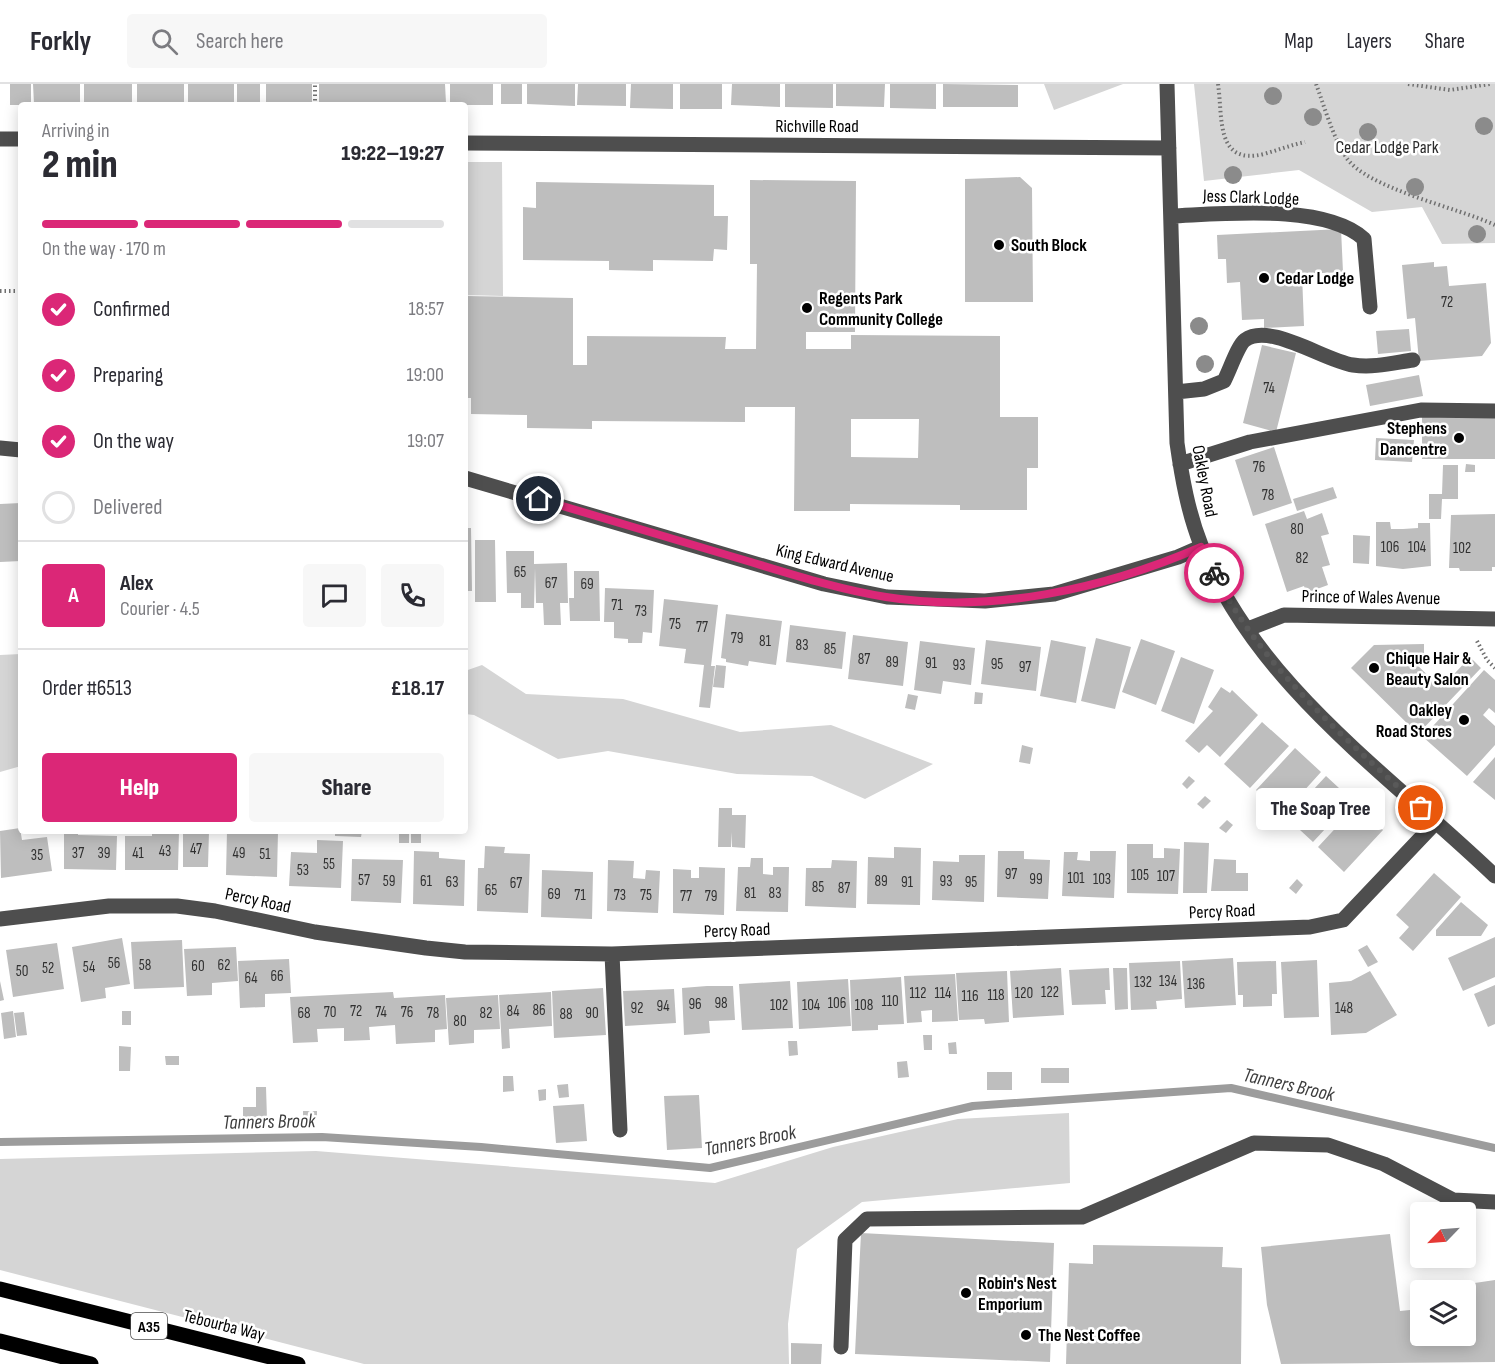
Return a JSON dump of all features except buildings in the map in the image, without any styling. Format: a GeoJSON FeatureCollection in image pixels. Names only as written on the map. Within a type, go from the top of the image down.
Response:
{"type":"FeatureCollection","features":[{"type":"Feature","properties":{"kind":"main road","name":"Tebourba Way"},"geometry":{"type":"LineString","coordinates":[[0,1289],[298,1364]]}},
{"type":"Feature","properties":{"kind":"main road"},"geometry":{"type":"LineString","coordinates":[[0,1341],[91,1364]]}},
{"type":"Feature","properties":{"kind":"street","name":"Oakley Road"},"geometry":{"type":"LineString","coordinates":[[1167,84],[1180,464],[1183,489],[1201,547],[1230,603],[1300,693],[1495,876]]}},
{"type":"Feature","properties":{"kind":"street"},"geometry":{"type":"LineString","coordinates":[[0,139],[18,139]]}},
{"type":"Feature","properties":{"kind":"street","name":"Richville Road"},"geometry":{"type":"LineString","coordinates":[[468,143],[1169,148]]}},
{"type":"Feature","properties":{"kind":"street","name":"Jess Clark Lodge"},"geometry":{"type":"LineString","coordinates":[[1171,216],[1285,214],[1352,228],[1364,239],[1370,307]]}},
{"type":"Feature","properties":{"kind":"street"},"geometry":{"type":"LineString","coordinates":[[1176,392],[1204,389],[1224,381],[1241,344],[1256,335],[1272,336],[1352,364],[1374,366],[1413,360]]}},
{"type":"Feature","properties":{"kind":"street"},"geometry":{"type":"LineString","coordinates":[[1180,464],[1250,442],[1421,410],[1495,411]]}},
{"type":"Feature","properties":{"kind":"street"},"geometry":{"type":"LineString","coordinates":[[0,448],[18,450]]}},
{"type":"Feature","properties":{"kind":"street","name":"King Edward Avenue"},"geometry":{"type":"LineString","coordinates":[[468,479],[824,584],[887,597],[985,601],[1054,594],[1178,557],[1201,547]]}},
{"type":"Feature","properties":{"kind":"street","name":"Prince of Wales Avenue"},"geometry":{"type":"LineString","coordinates":[[1248,629],[1284,615],[1495,619]]}},
{"type":"Feature","properties":{"kind":"street","name":"Percy Road"},"geometry":{"type":"LineString","coordinates":[[0,919],[109,906],[177,906],[215,911],[315,932],[426,948],[465,952],[612,954],[1323,926],[1343,920],[1352,912],[1436,822]]}},
{"type":"Feature","properties":{"kind":"street"},"geometry":{"type":"LineString","coordinates":[[612,954],[620,1130]]}},
{"type":"Feature","properties":{"kind":"street"},"geometry":{"type":"LineString","coordinates":[[842,1347],[845,1240],[867,1219],[1082,1217],[1254,1143],[1328,1145],[1384,1164],[1453,1200],[1495,1202]]}},
{"type":"Feature","properties":{"kind":"path"},"geometry":{"type":"LineString","coordinates":[[315,84],[315,102]]}},
{"type":"Feature","properties":{"kind":"path"},"geometry":{"type":"LineString","coordinates":[[1218,84],[1223,134],[1230,148],[1238,154],[1250,156],[1265,154],[1305,142]]}},
{"type":"Feature","properties":{"kind":"path"},"geometry":{"type":"LineString","coordinates":[[1316,84],[1346,158],[1365,174],[1396,189],[1495,225]]}},
{"type":"Feature","properties":{"kind":"path"},"geometry":{"type":"LineString","coordinates":[[1408,84],[1450,90],[1490,84]]}},
{"type":"Feature","properties":{"kind":"path"},"geometry":{"type":"LineString","coordinates":[[0,291],[18,291]]}},
{"type":"Feature","properties":{"kind":"path"},"geometry":{"type":"LineString","coordinates":[[1465,619],[1487,660],[1495,668]]}},
{"type":"Feature","properties":{"kind":"green space"},"geometry":{"type":"Polygon","coordinates":[[[1044,84],[1123,84],[1054,110],[1044,84]]]}},
{"type":"Feature","properties":{"kind":"green space","name":"Cedar Lodge Park"},"geometry":{"type":"Polygon","coordinates":[[[1194,84],[1495,84],[1495,243],[1442,244],[1422,207],[1372,212],[1299,170],[1204,181],[1194,84]]]}},
{"type":"Feature","properties":{"kind":"green space"},"geometry":{"type":"Polygon","coordinates":[[[468,162],[502,162],[503,296],[468,295],[468,162]]]}},
{"type":"Feature","properties":{"kind":"green space"},"geometry":{"type":"Polygon","coordinates":[[[18,654],[18,767],[0,772],[0,655],[18,654]]]}},
{"type":"Feature","properties":{"kind":"green space"},"geometry":{"type":"Polygon","coordinates":[[[482,665],[526,694],[623,699],[740,732],[831,725],[933,764],[865,799],[812,776],[737,774],[608,751],[558,759],[474,715],[468,714],[468,670],[482,665]]]}},
{"type":"Feature","properties":{"kind":"green space"},"geometry":{"type":"Polygon","coordinates":[[[1069,1113],[1070,1183],[862,1202],[797,1249],[788,1324],[789,1364],[364,1364],[0,1270],[0,1159],[316,1151],[715,1183],[833,1147],[958,1119],[1069,1113]]]}},
{"type":"Feature","properties":{"kind":"waterway","name":"Tanners Brook"},"geometry":{"type":"LineString","coordinates":[[0,1142],[322,1137],[481,1147],[710,1168],[973,1106],[1231,1088],[1495,1148]]}},
{"type":"Feature","properties":{"kind":"way so far"},"geometry":{"type":"LineString","coordinates":[[1214,573],[1230,603],[1276,666],[1344,737],[1421,808]]}},
{"type":"Feature","properties":{"kind":"place","name":"South Block"},"geometry":{"type":"Point","coordinates":[999,245]}},
{"type":"Feature","properties":{"kind":"place","name":"Cedar Lodge"},"geometry":{"type":"Point","coordinates":[1264,278]}},
{"type":"Feature","properties":{"kind":"place","name":"Regents Park Community College"},"geometry":{"type":"Point","coordinates":[807,308]}},
{"type":"Feature","properties":{"kind":"place","name":"Stephens Dancentre"},"geometry":{"type":"Point","coordinates":[1459,438]}},
{"type":"Feature","properties":{"kind":"place","name":"Chique Hair & Beauty Salon"},"geometry":{"type":"Point","coordinates":[1374,668]}},
{"type":"Feature","properties":{"kind":"place","name":"Oakley Road Stores"},"geometry":{"type":"Point","coordinates":[1464,720]}},
{"type":"Feature","properties":{"kind":"place","name":"The Soap Tree"},"geometry":{"type":"Point","coordinates":[1421,808]}},
{"type":"Feature","properties":{"kind":"place","name":"Robin's Nest Emporium"},"geometry":{"type":"Point","coordinates":[966,1293]}},
{"type":"Feature","properties":{"kind":"place","name":"The Nest Coffee"},"geometry":{"type":"Point","coordinates":[1026,1335]}},
{"type":"Feature","properties":{"kind":"route"},"geometry":{"type":"LineString","coordinates":[[539,499],[824,584],[887,597],[985,601],[1054,594],[1178,557],[1201,547],[1214,573]]}}]}
